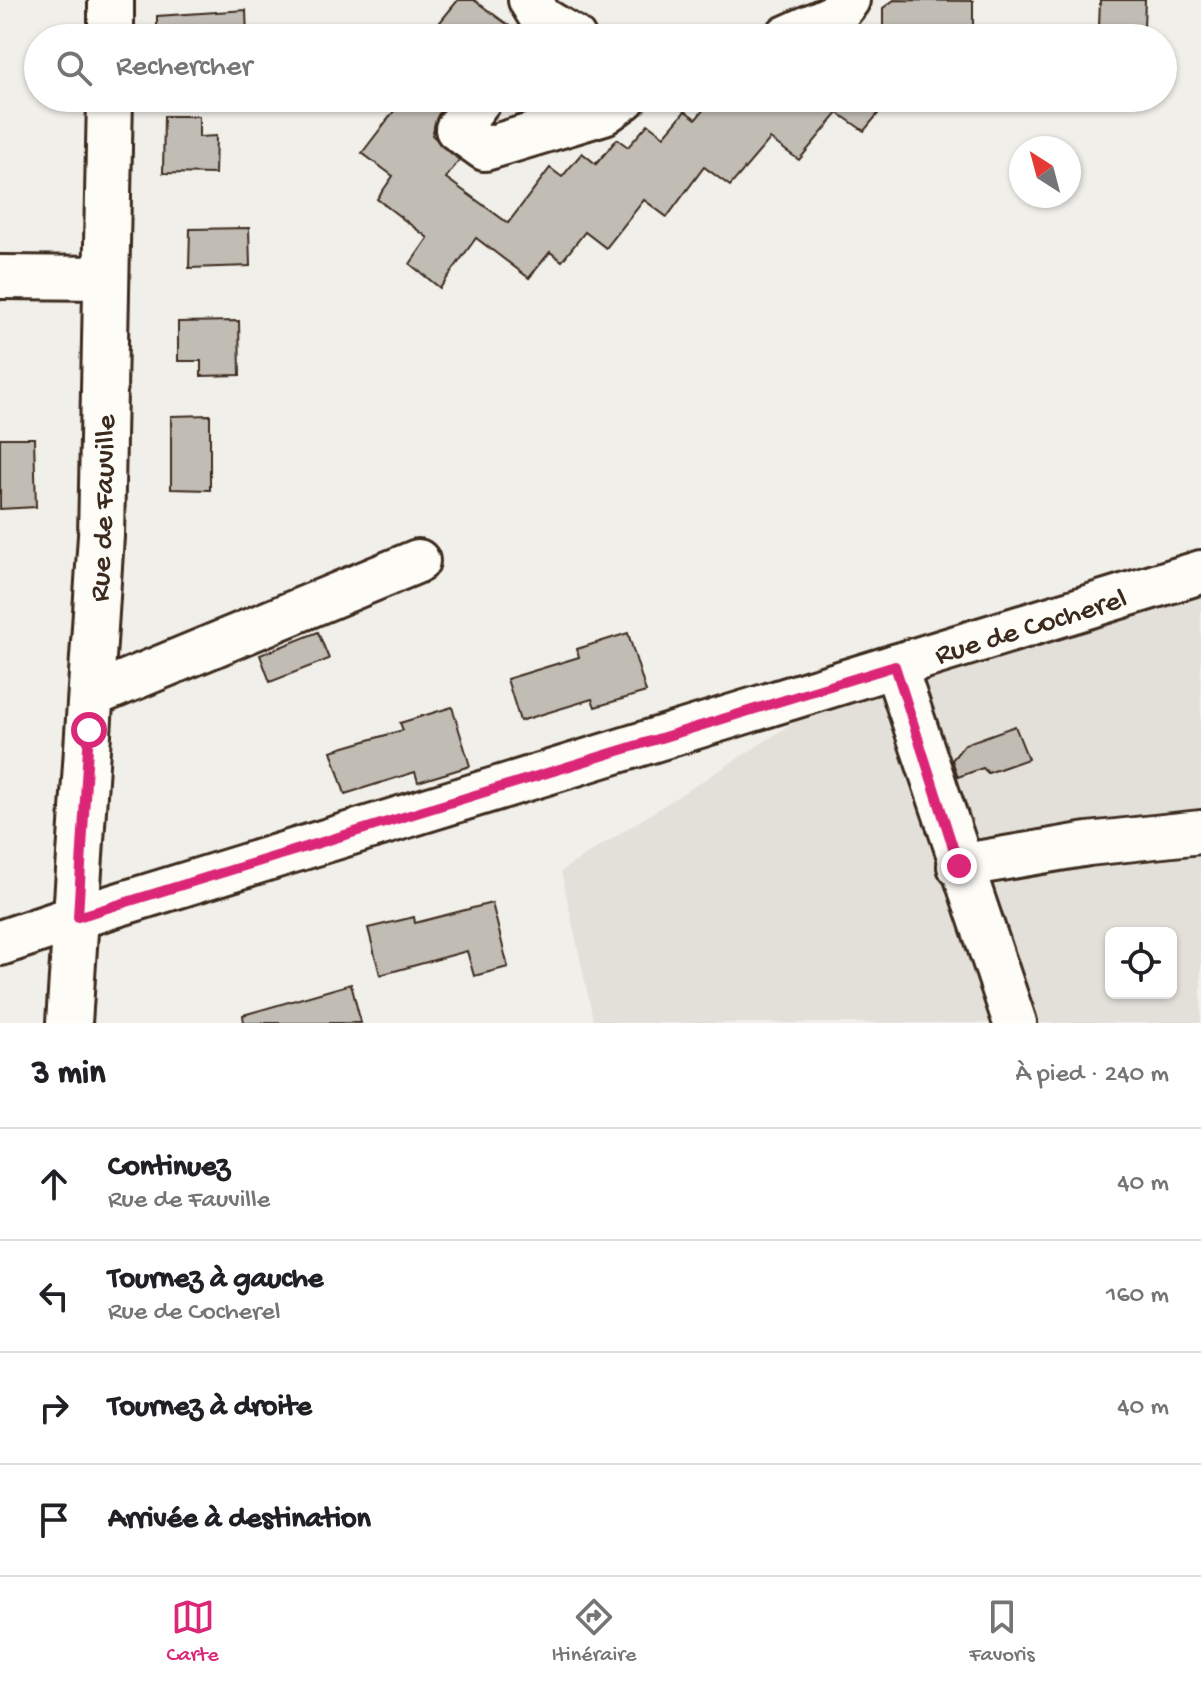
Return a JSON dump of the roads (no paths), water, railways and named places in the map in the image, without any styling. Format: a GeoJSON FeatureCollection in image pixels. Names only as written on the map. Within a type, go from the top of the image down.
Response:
{"type":"FeatureCollection","features":[{"type":"Feature","properties":{"kind":"main road"},"geometry":{"type":"LineString","coordinates":[[111,0],[111,24]]}},
{"type":"Feature","properties":{"kind":"main road","name":"Rue de Fauville"},"geometry":{"type":"LineString","coordinates":[[69,1023],[101,536],[110,112]]}},
{"type":"Feature","properties":{"kind":"main road"},"geometry":{"type":"LineString","coordinates":[[0,943],[78,917]]}},
{"type":"Feature","properties":{"kind":"street"},"geometry":{"type":"LineString","coordinates":[[816,24],[836,15],[848,0]]}},
{"type":"Feature","properties":{"kind":"street"},"geometry":{"type":"LineString","coordinates":[[470,112],[457,129],[485,149],[605,112]]}},
{"type":"Feature","properties":{"kind":"street"},"geometry":{"type":"LineString","coordinates":[[0,277],[105,278]]}},
{"type":"Feature","properties":{"kind":"street"},"geometry":{"type":"LineString","coordinates":[[91,696],[418,561]]}},
{"type":"Feature","properties":{"kind":"street","name":"Rue de Cocherel"},"geometry":{"type":"LineString","coordinates":[[78,917],[1201,572]]}},
{"type":"Feature","properties":{"kind":"street"},"geometry":{"type":"LineString","coordinates":[[895,666],[959,866],[1015,1023]]}},
{"type":"Feature","properties":{"kind":"street"},"geometry":{"type":"LineString","coordinates":[[959,866],[1088,844],[1201,832]]}}]}
